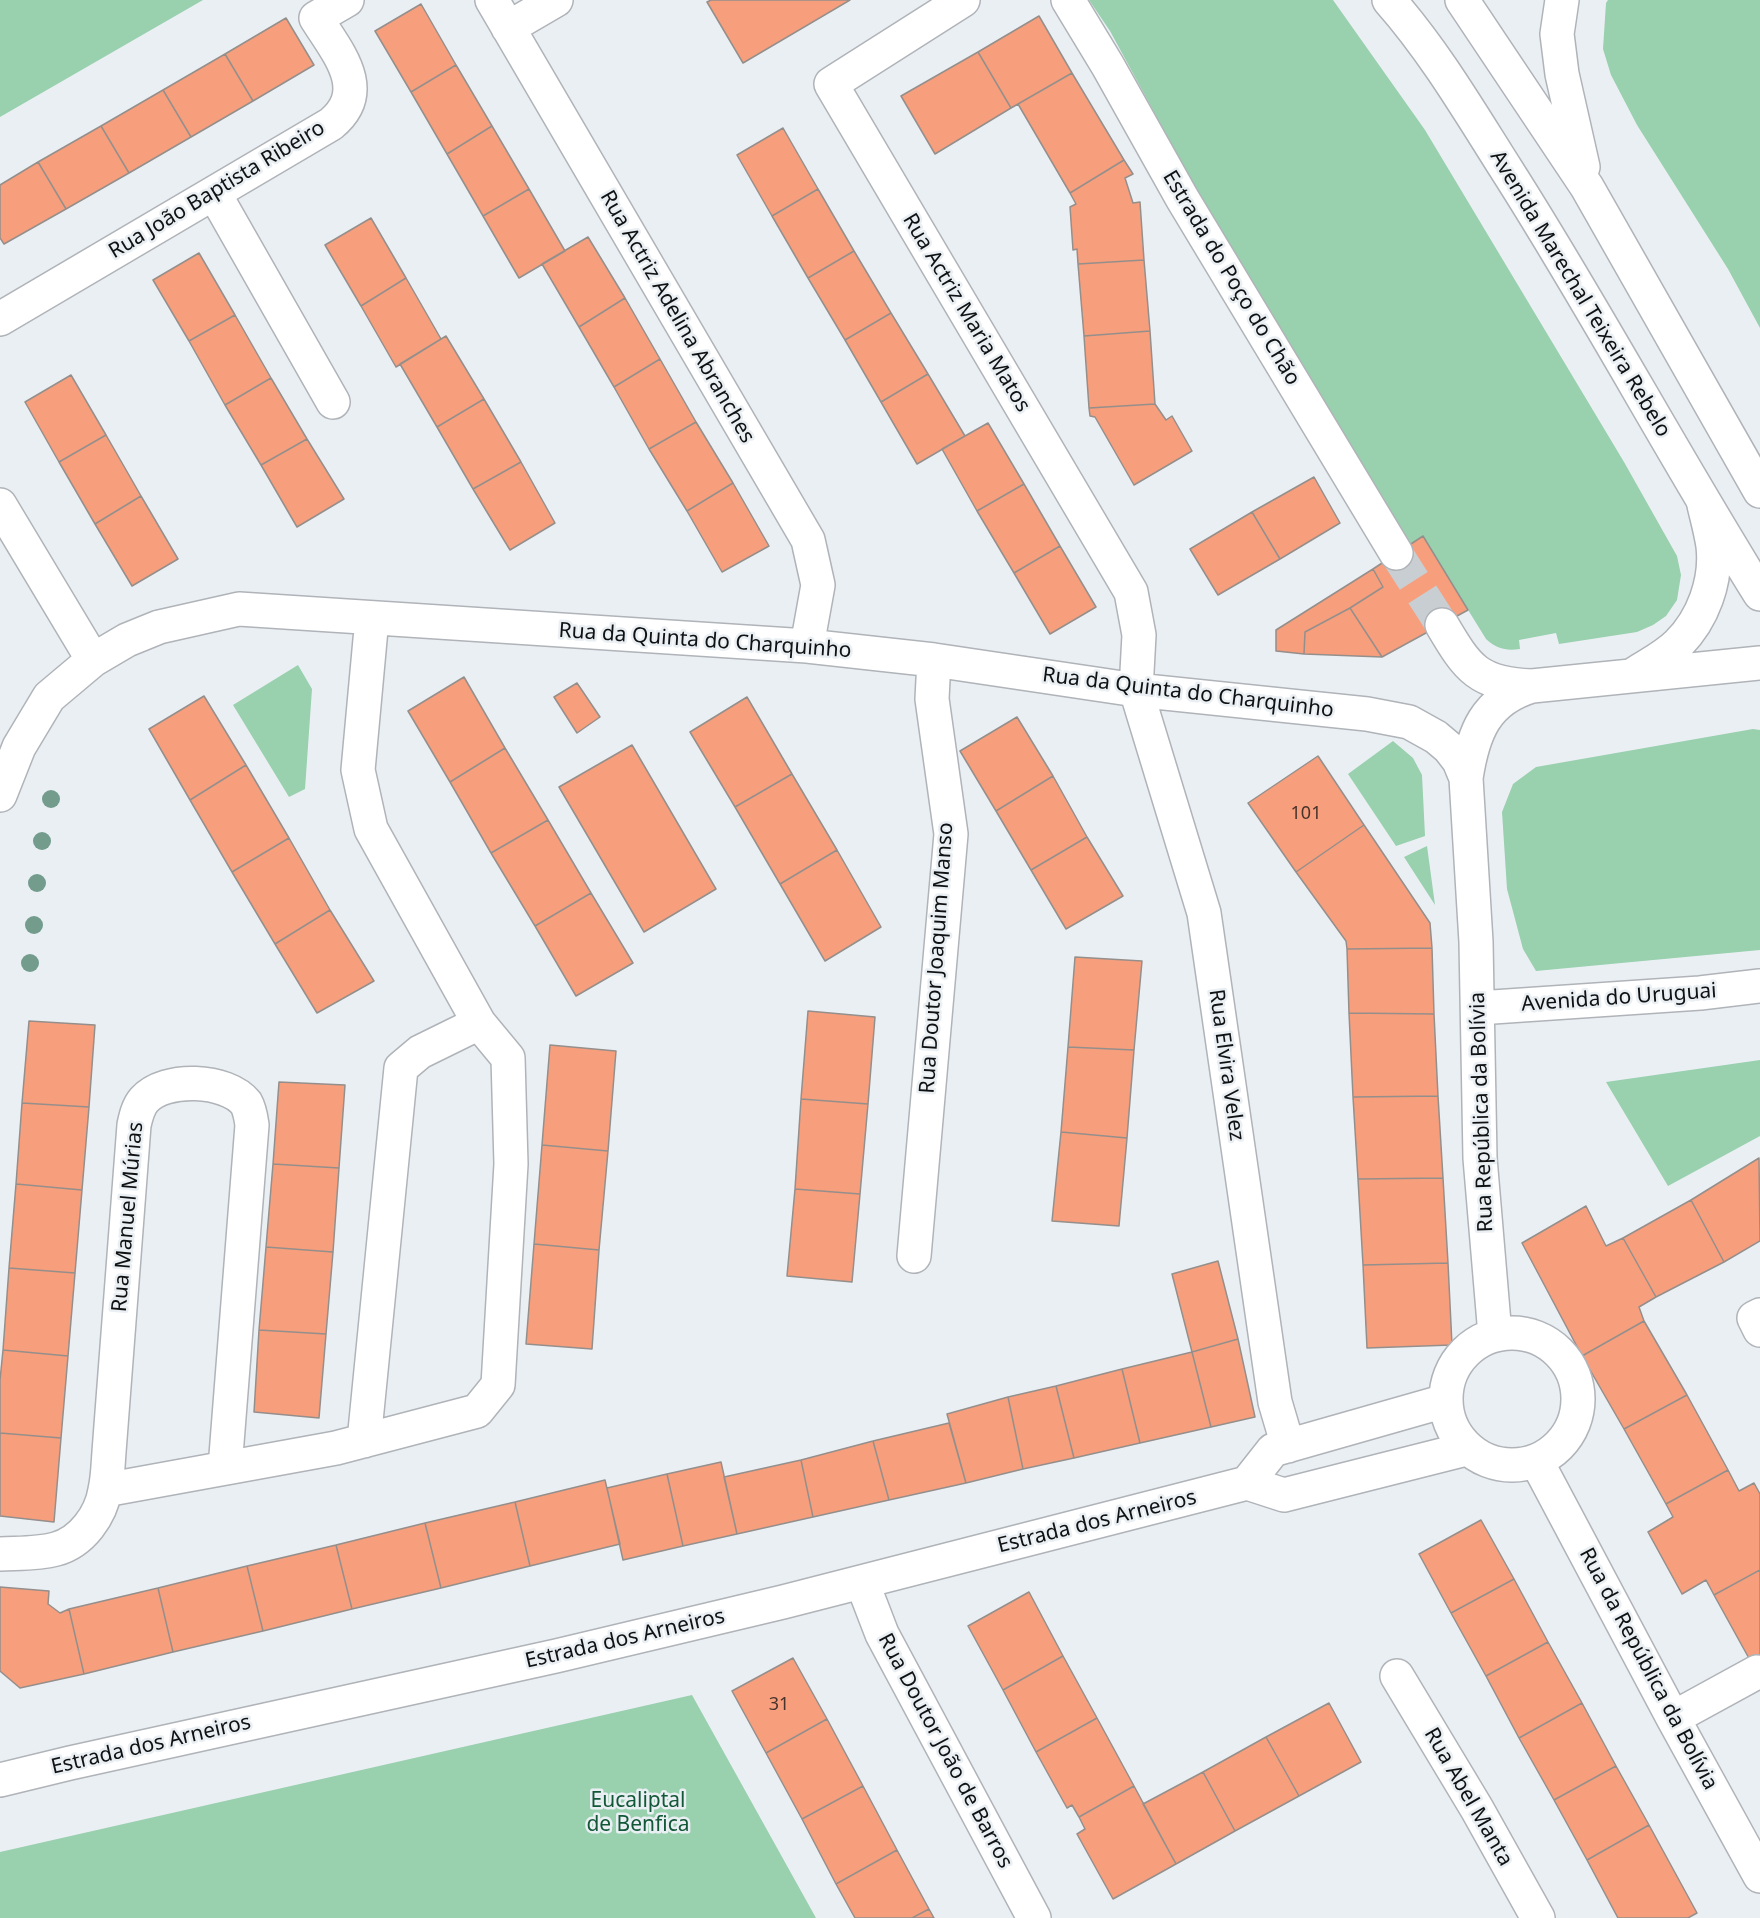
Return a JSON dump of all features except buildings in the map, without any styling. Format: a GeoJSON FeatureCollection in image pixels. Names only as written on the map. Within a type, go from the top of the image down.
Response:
{"type":"FeatureCollection","features":[{"type":"Feature","properties":{"kind":"street","name":"Rua João Baptista Ribeiro"},"geometry":{"type":"LineString","coordinates":[[0,319],[331,124],[339,117],[346,107],[350,93],[347,69],[316,18],[347,0]]}},
{"type":"Feature","properties":{"kind":"street","name":"Rua Actriz Adelina Abranches"},"geometry":{"type":"LineString","coordinates":[[492,0],[808,540],[818,585],[807,646]]}},
{"type":"Feature","properties":{"kind":"street"},"geometry":{"type":"LineString","coordinates":[[508,28],[556,0]]}},
{"type":"Feature","properties":{"kind":"street","name":"Rua Actriz Maria Matos"},"geometry":{"type":"LineString","coordinates":[[963,0],[831,84],[1131,592],[1139,635],[1136,690]]}},
{"type":"Feature","properties":{"kind":"street","name":"Estrada do Poço do Chão"},"geometry":{"type":"LineString","coordinates":[[1068,0],[1182,198],[1396,554]]}},
{"type":"Feature","properties":{"kind":"street"},"geometry":{"type":"LineString","coordinates":[[1462,0],[1587,187],[1760,491]]}},
{"type":"Feature","properties":{"kind":"street"},"geometry":{"type":"LineString","coordinates":[[1562,0],[1557,34],[1562,74],[1587,187]]}},
{"type":"Feature","properties":{"kind":"street","name":"Avenida Marechal Teixeira Rebelo"},"geometry":{"type":"LineString","coordinates":[[1398,7],[1473,117],[1546,232],[1609,337],[1703,503],[1760,594]]}},
{"type":"Feature","properties":{"kind":"street"},"geometry":{"type":"LineString","coordinates":[[214,193],[333,402]]}},
{"type":"Feature","properties":{"kind":"street"},"geometry":{"type":"LineString","coordinates":[[1632,675],[1679,643],[1706,602],[1711,586],[1713,545],[1703,503]]}},
{"type":"Feature","properties":{"kind":"street"},"geometry":{"type":"LineString","coordinates":[[0,505],[93,660]]}},
{"type":"Feature","properties":{"kind":"street","name":"Rua da Quinta do Charquinho"},"geometry":{"type":"LineString","coordinates":[[0,795],[19,747],[49,697],[93,660],[127,640],[159,627],[239,609],[807,646],[934,660],[1136,690],[1367,714],[1409,722],[1436,737],[1459,761],[1466,778]]}},
{"type":"Feature","properties":{"kind":"street"},"geometry":{"type":"LineString","coordinates":[[105,1490],[336,1448],[477,1411],[498,1385],[511,1164],[508,1058],[479,1023],[372,829],[358,770],[372,618]]}},
{"type":"Feature","properties":{"kind":"street"},"geometry":{"type":"LineString","coordinates":[[1442,625],[1460,656],[1469,666],[1484,677],[1503,684],[1532,686],[1760,663]]}},
{"type":"Feature","properties":{"kind":"street","name":"Rua Doutor Joaquim Manso"},"geometry":{"type":"LineString","coordinates":[[914,1256],[951,834],[932,699],[934,660]]}},
{"type":"Feature","properties":{"kind":"street"},"geometry":{"type":"LineString","coordinates":[[1466,778],[1470,752],[1483,721],[1495,706],[1532,686]]}},
{"type":"Feature","properties":{"kind":"street","name":"Rua Elvira Velez"},"geometry":{"type":"LineString","coordinates":[[1136,690],[1204,913],[1275,1402],[1288,1446]]}},
{"type":"Feature","properties":{"kind":"street","name":"Rua República da Bolívia"},"geometry":{"type":"LineString","coordinates":[[1466,778],[1474,889],[1480,1158],[1495,1335]]}},
{"type":"Feature","properties":{"kind":"street","name":"Avenida do Uruguai"},"geometry":{"type":"LineString","coordinates":[[1478,1008],[1700,993],[1760,986]]}},
{"type":"Feature","properties":{"kind":"street"},"geometry":{"type":"LineString","coordinates":[[364,1441],[401,1068],[420,1052],[479,1023]]}},
{"type":"Feature","properties":{"kind":"street","name":"Rua Manuel Múrias"},"geometry":{"type":"LineString","coordinates":[[0,1554],[58,1549],[74,1540],[90,1525],[101,1507],[105,1490],[134,1125],[138,1110],[145,1099],[154,1092],[171,1085],[190,1083],[228,1089],[247,1104],[252,1125],[225,1468]]}},
{"type":"Feature","properties":{"kind":"street"},"geometry":{"type":"LineString","coordinates":[[1760,1315],[1754,1318],[1760,1330]]}},
{"type":"Feature","properties":{"kind":"street"},"geometry":{"type":"LineString","coordinates":[[1513,1332],[1531,1335],[1548,1343],[1562,1354],[1572,1369],[1578,1387],[1579,1405],[1575,1423],[1566,1439],[1538,1462],[1519,1466],[1500,1466],[1482,1460],[1466,1449],[1455,1435],[1448,1419],[1446,1401],[1448,1383],[1454,1367],[1465,1352],[1495,1335],[1513,1332]]}},
{"type":"Feature","properties":{"kind":"street"},"geometry":{"type":"LineString","coordinates":[[1446,1401],[1273,1450],[1247,1483],[1284,1495],[1466,1449]]}},
{"type":"Feature","properties":{"kind":"street","name":"Rua da República da Bolívia"},"geometry":{"type":"LineString","coordinates":[[1538,1462],[1673,1718],[1760,1876]]}},
{"type":"Feature","properties":{"kind":"street","name":"Estrada dos Arneiros"},"geometry":{"type":"LineString","coordinates":[[0,1780],[70,1762],[556,1656],[861,1582],[1247,1483]]}},
{"type":"Feature","properties":{"kind":"street","name":"Rua Doutor João de Barros"},"geometry":{"type":"LineString","coordinates":[[861,1582],[882,1634],[1034,1918]]}},
{"type":"Feature","properties":{"kind":"street"},"geometry":{"type":"LineString","coordinates":[[1673,1718],[1757,1672]]}},
{"type":"Feature","properties":{"kind":"street","name":"Rua Abel Manta"},"geometry":{"type":"LineString","coordinates":[[1397,1676],[1477,1809],[1538,1918]]}},
{"type":"Feature","properties":{"kind":"green space"},"geometry":{"type":"Polygon","coordinates":[[[0,0],[203,0],[0,117],[0,0]]]}},
{"type":"Feature","properties":{"kind":"green space"},"geometry":{"type":"Polygon","coordinates":[[[1089,0],[1333,0],[1425,130],[1624,462],[1677,556],[1681,575],[1677,600],[1666,616],[1637,632],[1559,644],[1556,633],[1519,640],[1520,649],[1502,648],[1486,639],[1423,537],[1409,546],[1318,414],[1110,31],[1089,0]]]}},
{"type":"Feature","properties":{"kind":"green space"},"geometry":{"type":"Polygon","coordinates":[[[1608,0],[1760,0],[1760,328],[1728,269],[1637,125],[1611,75],[1603,49],[1608,0]]]}},
{"type":"Feature","properties":{"kind":"green space"},"geometry":{"type":"Polygon","coordinates":[[[298,665],[312,689],[305,789],[289,797],[233,705],[298,665]]]}},
{"type":"Feature","properties":{"kind":"green space"},"geometry":{"type":"Polygon","coordinates":[[[1753,729],[1760,730],[1760,950],[1536,971],[1523,949],[1507,889],[1502,812],[1513,784],[1536,767],[1753,729]]]}},
{"type":"Feature","properties":{"kind":"green space"},"geometry":{"type":"Polygon","coordinates":[[[1393,741],[1413,758],[1422,775],[1425,836],[1396,846],[1348,774],[1393,741]]]}},
{"type":"Feature","properties":{"kind":"green space"},"geometry":{"type":"Polygon","coordinates":[[[1427,846],[1435,905],[1404,857],[1427,846]]]}},
{"type":"Feature","properties":{"kind":"green space"},"geometry":{"type":"Polygon","coordinates":[[[1760,1060],[1760,1136],[1668,1186],[1606,1082],[1760,1060]]]}},
{"type":"Feature","properties":{"kind":"green space","name":"Eucaliptal de Benfica"},"geometry":{"type":"Polygon","coordinates":[[[692,1695],[816,1918],[0,1918],[0,1852],[692,1695]]]}},
{"type":"Feature","properties":{"kind":"tunnel"},"geometry":{"type":"LineString","coordinates":[[1396,553],[1442,625]]}}]}
